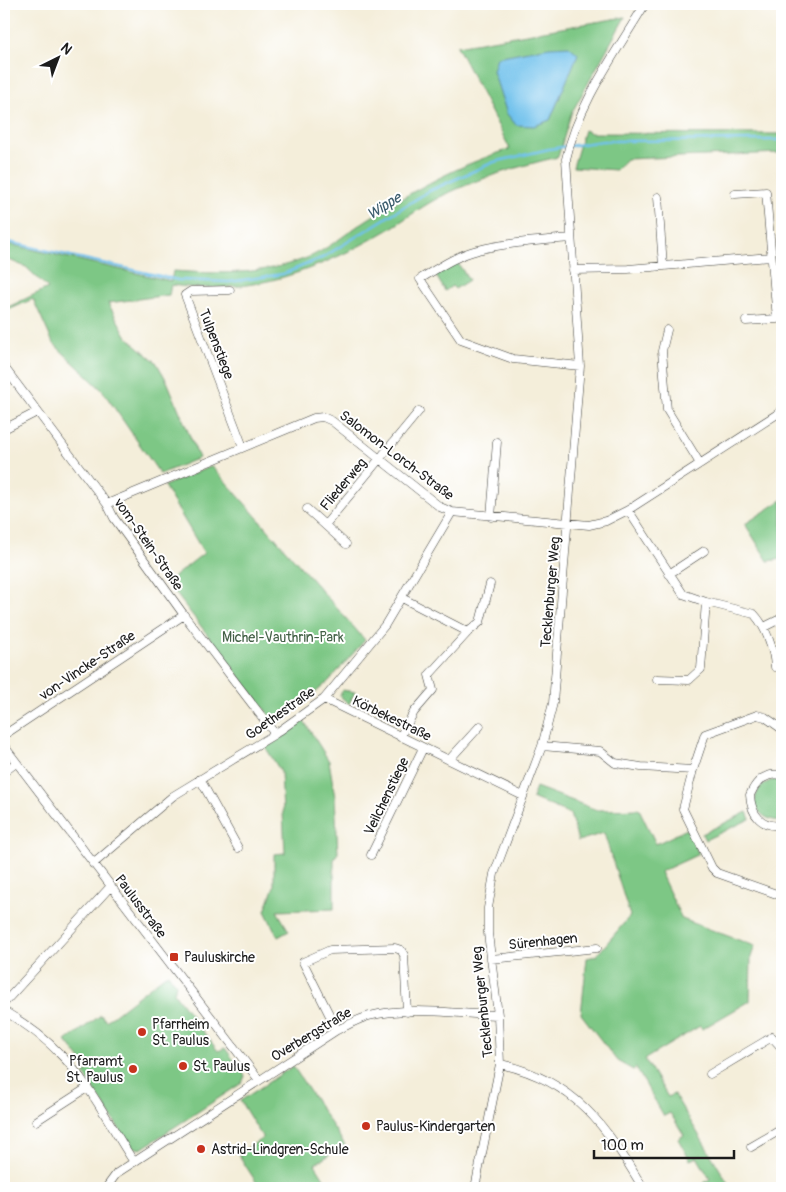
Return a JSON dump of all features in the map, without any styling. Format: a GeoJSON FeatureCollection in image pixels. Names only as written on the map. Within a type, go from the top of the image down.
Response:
{"type":"FeatureCollection","features":[{"type":"Feature","properties":{"kind":"street","name":"Tecklenburger Weg"},"geometry":{"type":"LineString","coordinates":[[475,1188],[500,1064],[498,1015],[488,916],[491,889],[494,874],[542,746],[553,703],[580,366],[566,159],[574,131],[586,105],[645,4]]}},
{"type":"Feature","properties":{"kind":"street"},"geometry":{"type":"LineString","coordinates":[[735,194],[766,192],[777,319],[746,321]]}},
{"type":"Feature","properties":{"kind":"street"},"geometry":{"type":"LineString","coordinates":[[658,197],[663,266]]}},
{"type":"Feature","properties":{"kind":"street"},"geometry":{"type":"LineString","coordinates":[[570,238],[504,244],[477,250],[446,263],[420,279],[461,340],[513,359],[580,366]]}},
{"type":"Feature","properties":{"kind":"street"},"geometry":{"type":"LineString","coordinates":[[573,270],[663,266],[771,257]]}},
{"type":"Feature","properties":{"kind":"street","name":"Tulpenstiege"},"geometry":{"type":"LineString","coordinates":[[230,290],[191,291],[184,295],[243,447]]}},
{"type":"Feature","properties":{"kind":"street"},"geometry":{"type":"LineString","coordinates":[[667,330],[662,351],[667,410],[699,462]]}},
{"type":"Feature","properties":{"kind":"street","name":"vom-Stein-Straße"},"geometry":{"type":"LineString","coordinates":[[4,367],[107,504],[114,518],[184,616],[275,734]]}},
{"type":"Feature","properties":{"kind":"street","name":"Fliederweg"},"geometry":{"type":"LineString","coordinates":[[325,525],[419,411]]}},
{"type":"Feature","properties":{"kind":"street","name":"Salomon-Lorch-Straße"},"geometry":{"type":"LineString","coordinates":[[107,504],[314,418],[323,418],[332,421],[440,507],[452,512],[589,525],[606,521],[628,510],[699,462],[782,411]]}},
{"type":"Feature","properties":{"kind":"street"},"geometry":{"type":"LineString","coordinates":[[4,429],[37,412]]}},
{"type":"Feature","properties":{"kind":"street"},"geometry":{"type":"LineString","coordinates":[[491,517],[497,442]]}},
{"type":"Feature","properties":{"kind":"street","name":"Fliederweg"},"geometry":{"type":"LineString","coordinates":[[307,509],[346,544]]}},
{"type":"Feature","properties":{"kind":"street"},"geometry":{"type":"LineString","coordinates":[[628,510],[683,594],[754,614],[764,627],[774,654],[775,666]]}},
{"type":"Feature","properties":{"kind":"street","name":"Goethestraße"},"geometry":{"type":"LineString","coordinates":[[93,864],[166,801],[200,778],[275,734],[324,699],[364,651],[402,598],[452,512]]}},
{"type":"Feature","properties":{"kind":"street"},"geometry":{"type":"LineString","coordinates":[[669,574],[704,551]]}},
{"type":"Feature","properties":{"kind":"street"},"geometry":{"type":"LineString","coordinates":[[400,737],[414,712],[433,690],[429,674],[468,632],[480,622],[490,584]]}},
{"type":"Feature","properties":{"kind":"street"},"geometry":{"type":"LineString","coordinates":[[402,598],[468,632]]}},
{"type":"Feature","properties":{"kind":"street"},"geometry":{"type":"LineString","coordinates":[[657,679],[689,680],[700,669],[706,602]]}},
{"type":"Feature","properties":{"kind":"street","name":"von-Vincke-Straße"},"geometry":{"type":"LineString","coordinates":[[4,735],[184,616]]}},
{"type":"Feature","properties":{"kind":"street"},"geometry":{"type":"LineString","coordinates":[[764,627],[782,618]]}},
{"type":"Feature","properties":{"kind":"street","name":"Körbekestraße"},"geometry":{"type":"LineString","coordinates":[[324,699],[523,796]]}},
{"type":"Feature","properties":{"kind":"street"},"geometry":{"type":"LineString","coordinates":[[782,728],[757,714],[705,734],[701,741],[683,809],[712,868],[717,873],[782,896]]}},
{"type":"Feature","properties":{"kind":"street"},"geometry":{"type":"LineString","coordinates":[[449,760],[480,726]]}},
{"type":"Feature","properties":{"kind":"street","name":"Paulusstraße"},"geometry":{"type":"LineString","coordinates":[[4,746],[259,1080]]}},
{"type":"Feature","properties":{"kind":"street"},"geometry":{"type":"LineString","coordinates":[[542,746],[600,751],[615,763],[641,767],[693,770]]}},
{"type":"Feature","properties":{"kind":"street","name":"Veilchenstiege"},"geometry":{"type":"LineString","coordinates":[[371,855],[423,748]]}},
{"type":"Feature","properties":{"kind":"street"},"geometry":{"type":"LineString","coordinates":[[4,772],[16,763]]}},
{"type":"Feature","properties":{"kind":"street"},"geometry":{"type":"LineString","coordinates":[[782,775],[767,776],[760,780],[750,795],[750,804],[759,820],[767,824],[782,825]]}},
{"type":"Feature","properties":{"kind":"street"},"geometry":{"type":"LineString","coordinates":[[200,778],[238,848]]}},
{"type":"Feature","properties":{"kind":"street"},"geometry":{"type":"LineString","coordinates":[[4,1003],[110,887]]}},
{"type":"Feature","properties":{"kind":"street"},"geometry":{"type":"LineString","coordinates":[[337,1030],[303,962],[330,950],[395,948],[401,950],[404,955],[407,1012]]}},
{"type":"Feature","properties":{"kind":"street","name":"Sürenhagen"},"geometry":{"type":"LineString","coordinates":[[491,959],[597,948]]}},
{"type":"Feature","properties":{"kind":"street"},"geometry":{"type":"LineString","coordinates":[[4,1011],[43,1037],[61,1054],[87,1088],[134,1162]]}},
{"type":"Feature","properties":{"kind":"street","name":"Overbergstraße"},"geometry":{"type":"LineString","coordinates":[[106,1188],[117,1173],[337,1030],[368,1016],[407,1012],[498,1015]]}},
{"type":"Feature","properties":{"kind":"street"},"geometry":{"type":"LineString","coordinates":[[710,1074],[772,1037],[782,1048]]}},
{"type":"Feature","properties":{"kind":"street"},"geometry":{"type":"LineString","coordinates":[[500,1064],[516,1068],[547,1081],[590,1111],[616,1142],[642,1188]]}},
{"type":"Feature","properties":{"kind":"street"},"geometry":{"type":"LineString","coordinates":[[36,1121],[87,1088]]}},
{"type":"Feature","properties":{"kind":"street"},"geometry":{"type":"LineString","coordinates":[[751,1147],[782,1128]]}},
{"type":"Feature","properties":{"kind":"green space"},"geometry":{"type":"Polygon","coordinates":[[[625,17],[571,114],[558,157],[501,172],[446,194],[388,230],[337,257],[284,277],[229,287],[200,288],[171,285],[169,295],[108,303],[127,337],[156,362],[167,381],[199,458],[160,474],[102,390],[53,343],[33,299],[4,312],[4,309],[48,288],[26,267],[4,258],[4,243],[171,281],[173,271],[223,273],[255,271],[288,264],[312,256],[419,188],[472,163],[510,149],[457,46],[625,17]],[[569,46],[550,120],[561,94],[569,46]]]}},
{"type":"Feature","properties":{"kind":"green space"},"geometry":{"type":"Polygon","coordinates":[[[584,130],[591,133],[782,134],[782,153],[626,159],[616,170],[573,167],[584,130]]]}},
{"type":"Feature","properties":{"kind":"green space"},"geometry":{"type":"Polygon","coordinates":[[[782,252],[782,282],[778,283],[775,253],[782,252]]]}},
{"type":"Feature","properties":{"kind":"green space"},"geometry":{"type":"Polygon","coordinates":[[[457,262],[469,280],[455,289],[452,286],[445,291],[435,274],[457,262]]]}},
{"type":"Feature","properties":{"kind":"green space","name":"Michel-Vauthrin-Park"},"geometry":{"type":"Polygon","coordinates":[[[212,466],[365,640],[329,681],[282,721],[276,722],[272,719],[167,582],[204,553],[164,486],[212,466]]]}},
{"type":"Feature","properties":{"kind":"green space"},"geometry":{"type":"Polygon","coordinates":[[[782,500],[782,559],[768,561],[745,524],[782,500]]]}},
{"type":"Feature","properties":{"kind":"green space"},"geometry":{"type":"Polygon","coordinates":[[[342,690],[355,692],[349,704],[340,696],[342,690]]]}},
{"type":"Feature","properties":{"kind":"green space"},"geometry":{"type":"Polygon","coordinates":[[[304,721],[329,761],[335,797],[338,853],[334,858],[334,909],[277,911],[289,931],[278,937],[265,911],[274,886],[274,854],[285,853],[281,772],[266,748],[304,721]]]}},
{"type":"Feature","properties":{"kind":"green space"},"geometry":{"type":"Polygon","coordinates":[[[777,779],[782,780],[781,821],[770,819],[763,815],[757,809],[755,802],[760,788],[767,782],[777,779]]]}},
{"type":"Feature","properties":{"kind":"green space"},"geometry":{"type":"Polygon","coordinates":[[[536,787],[597,810],[639,809],[656,844],[687,829],[699,854],[660,872],[682,919],[755,946],[751,957],[750,1001],[702,1029],[700,1026],[645,1059],[668,1097],[674,1094],[731,1188],[707,1188],[704,1183],[710,1179],[697,1157],[690,1160],[678,1139],[684,1135],[670,1113],[664,1116],[636,1068],[633,1070],[617,1061],[581,1014],[587,958],[596,956],[630,916],[604,833],[578,841],[570,814],[532,798],[536,787]]]}},
{"type":"Feature","properties":{"kind":"green space"},"geometry":{"type":"Polygon","coordinates":[[[747,812],[750,819],[705,840],[702,834],[747,812]]]}},
{"type":"Feature","properties":{"kind":"green space"},"geometry":{"type":"Polygon","coordinates":[[[168,973],[176,984],[174,993],[218,1051],[225,1048],[245,1076],[242,1083],[141,1149],[131,1147],[84,1074],[89,1070],[66,1041],[101,1015],[106,1021],[168,973]]]}},
{"type":"Feature","properties":{"kind":"green space"},"geometry":{"type":"Polygon","coordinates":[[[293,1066],[345,1145],[315,1164],[330,1188],[260,1188],[238,1154],[263,1138],[240,1101],[293,1066]]]}},
{"type":"Feature","properties":{"kind":"water"},"geometry":{"type":"Polygon","coordinates":[[[569,46],[578,54],[550,120],[534,126],[516,125],[507,114],[493,71],[497,57],[549,47],[569,46]]]}},
{"type":"Feature","properties":{"kind":"waterway","name":"Wippe"},"geometry":{"type":"LineString","coordinates":[[4,241],[178,280],[229,282],[283,274],[322,258],[429,191],[494,162],[549,149],[603,141],[782,140]]}},
{"type":"Feature","properties":{"kind":"place","name":"Pauluskirche"},"geometry":{"type":"Point","coordinates":[174,957]}},
{"type":"Feature","properties":{"kind":"place","name":"Pfarrheim St. Paulus"},"geometry":{"type":"Point","coordinates":[142,1032]}},
{"type":"Feature","properties":{"kind":"place","name":"St. Paulus"},"geometry":{"type":"Point","coordinates":[183,1066]}},
{"type":"Feature","properties":{"kind":"place","name":"Pfarramt St. Paulus"},"geometry":{"type":"Point","coordinates":[133,1069]}},
{"type":"Feature","properties":{"kind":"place","name":"Paulus-Kindergarten"},"geometry":{"type":"Point","coordinates":[366,1126]}},
{"type":"Feature","properties":{"kind":"place","name":"Astrid-Lindgren-Schule"},"geometry":{"type":"Point","coordinates":[201,1149]}}]}
